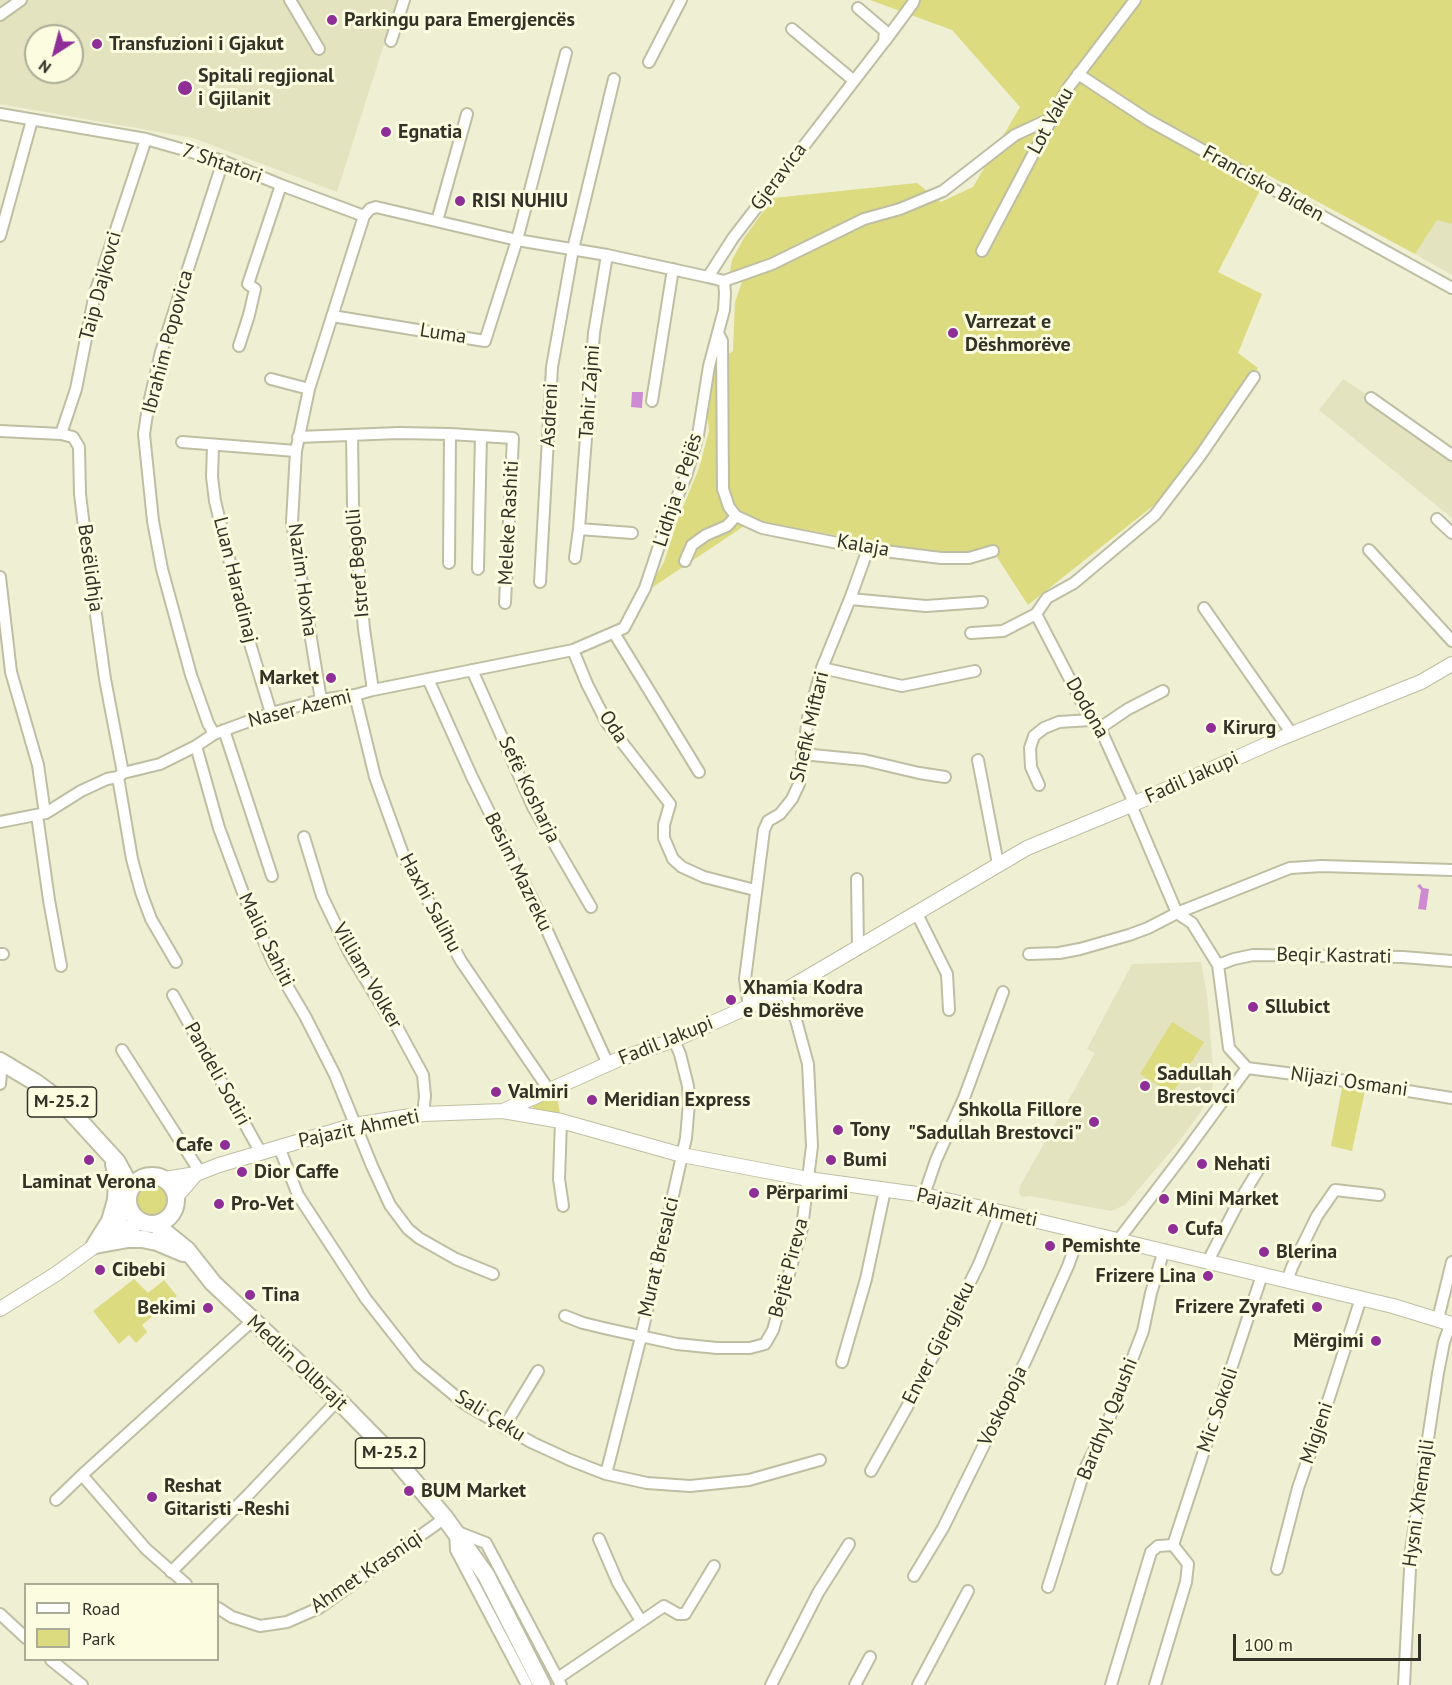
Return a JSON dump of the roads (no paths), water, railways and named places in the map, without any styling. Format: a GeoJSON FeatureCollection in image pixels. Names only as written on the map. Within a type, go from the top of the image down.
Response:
{"type":"FeatureCollection","features":[{"type":"Feature","properties":{"kind":"main road","name":"M-25.2"},"geometry":{"type":"LineString","coordinates":[[1,1061],[63,1103],[114,1160],[130,1188]]}},
{"type":"Feature","properties":{"kind":"main road","name":"M-25.2"},"geometry":{"type":"LineString","coordinates":[[114,1160],[145,1176],[159,1176],[165,1179],[170,1184],[176,1202]]}},
{"type":"Feature","properties":{"kind":"main road"},"geometry":{"type":"LineString","coordinates":[[99,1242],[110,1221],[116,1200],[117,1179],[114,1160]]}},
{"type":"Feature","properties":{"kind":"main road"},"geometry":{"type":"LineString","coordinates":[[128,1208],[127,1196],[130,1188],[145,1176]]}},
{"type":"Feature","properties":{"kind":"main road"},"geometry":{"type":"LineString","coordinates":[[148,1223],[168,1219],[176,1202]]}},
{"type":"Feature","properties":{"kind":"main road","name":"Medlin Ollbrajt"},"geometry":{"type":"LineString","coordinates":[[176,1202],[189,1253]]}},
{"type":"Feature","properties":{"kind":"main road","name":"M-25.2"},"geometry":{"type":"LineString","coordinates":[[128,1208],[131,1214],[148,1223]]}},
{"type":"Feature","properties":{"kind":"main road","name":"Medlin Ollbrajt"},"geometry":{"type":"LineString","coordinates":[[148,1223],[189,1253],[213,1283],[338,1400],[391,1454],[450,1524],[486,1575],[542,1685]]}},
{"type":"Feature","properties":{"kind":"main road"},"geometry":{"type":"LineString","coordinates":[[99,1242],[142,1239],[189,1253]]}},
{"type":"Feature","properties":{"kind":"street"},"geometry":{"type":"LineString","coordinates":[[0,15],[21,0]]}},
{"type":"Feature","properties":{"kind":"street"},"geometry":{"type":"LineString","coordinates":[[290,0],[319,49]]}},
{"type":"Feature","properties":{"kind":"street"},"geometry":{"type":"LineString","coordinates":[[391,41],[404,0]]}},
{"type":"Feature","properties":{"kind":"street"},"geometry":{"type":"LineString","coordinates":[[649,62],[681,0]]}},
{"type":"Feature","properties":{"kind":"street","name":"Gjeravica"},"geometry":{"type":"LineString","coordinates":[[708,276],[733,238],[914,0]]}},
{"type":"Feature","properties":{"kind":"street","name":"Lot Vaku"},"geometry":{"type":"LineString","coordinates":[[982,251],[1078,74],[1135,0]]}},
{"type":"Feature","properties":{"kind":"street"},"geometry":{"type":"LineString","coordinates":[[858,8],[885,30],[884,42]]}},
{"type":"Feature","properties":{"kind":"street"},"geometry":{"type":"LineString","coordinates":[[792,29],[853,80]]}},
{"type":"Feature","properties":{"kind":"street"},"geometry":{"type":"LineString","coordinates":[[517,240],[566,53]]}},
{"type":"Feature","properties":{"kind":"street","name":"Francisko Biden"},"geometry":{"type":"LineString","coordinates":[[1078,74],[1148,120],[1452,288]]}},
{"type":"Feature","properties":{"kind":"street","name":"Asdreni"},"geometry":{"type":"LineString","coordinates":[[540,582],[552,368],[573,249],[614,79]]}},
{"type":"Feature","properties":{"kind":"street","name":"7 Shtatori"},"geometry":{"type":"LineString","coordinates":[[0,114],[146,140],[223,161],[281,186],[364,216]]}},
{"type":"Feature","properties":{"kind":"street"},"geometry":{"type":"LineString","coordinates":[[437,222],[467,114]]}},
{"type":"Feature","properties":{"kind":"street"},"geometry":{"type":"LineString","coordinates":[[0,236],[32,120]]}},
{"type":"Feature","properties":{"kind":"street"},"geometry":{"type":"LineString","coordinates":[[364,216],[370,209],[376,207],[517,240],[673,268],[724,281],[772,264],[864,219],[900,209],[943,191],[1015,135],[1043,122],[1050,122]]}},
{"type":"Feature","properties":{"kind":"street","name":"Taip Dajkovci"},"geometry":{"type":"LineString","coordinates":[[61,434],[76,389],[95,293],[146,140]]}},
{"type":"Feature","properties":{"kind":"street","name":"Ibrahim Popovica"},"geometry":{"type":"LineString","coordinates":[[223,161],[162,352],[148,407],[144,434],[153,521],[162,569],[191,675],[208,723],[219,732],[272,876]]}},
{"type":"Feature","properties":{"kind":"street"},"geometry":{"type":"LineString","coordinates":[[238,346],[255,289],[248,284],[281,186]]}},
{"type":"Feature","properties":{"kind":"street","name":"Nazim Hoxha"},"geometry":{"type":"LineString","coordinates":[[321,700],[292,522],[296,451],[309,389],[364,216]]}},
{"type":"Feature","properties":{"kind":"street","name":"Luma"},"geometry":{"type":"LineString","coordinates":[[332,316],[485,341],[517,240]]}},
{"type":"Feature","properties":{"kind":"street","name":"Tahir Zajmi"},"geometry":{"type":"LineString","coordinates":[[575,558],[594,333],[606,255]]}},
{"type":"Feature","properties":{"kind":"street"},"geometry":{"type":"LineString","coordinates":[[652,401],[673,268]]}},
{"type":"Feature","properties":{"kind":"street","name":"Lidhja e Pejës"},"geometry":{"type":"LineString","coordinates":[[614,633],[624,628],[645,588],[668,519],[686,476],[698,435],[709,366],[724,310],[724,281]]}},
{"type":"Feature","properties":{"kind":"street"},"geometry":{"type":"LineString","coordinates":[[685,561],[692,545],[727,525],[736,516],[729,507],[723,489],[722,341],[719,335]]}},
{"type":"Feature","properties":{"kind":"street"},"geometry":{"type":"LineString","coordinates":[[971,633],[1003,631],[1036,614],[1047,598],[1074,584],[1155,515],[1200,456],[1254,378]]}},
{"type":"Feature","properties":{"kind":"street"},"geometry":{"type":"LineString","coordinates":[[271,379],[309,389]]}},
{"type":"Feature","properties":{"kind":"street"},"geometry":{"type":"LineString","coordinates":[[1371,398],[1452,455]]}},
{"type":"Feature","properties":{"kind":"street"},"geometry":{"type":"LineString","coordinates":[[0,431],[61,434]]}},
{"type":"Feature","properties":{"kind":"street","name":"Besëlidhja"},"geometry":{"type":"LineString","coordinates":[[61,434],[73,437],[79,447],[80,494],[85,533],[132,859],[151,919],[176,962]]}},
{"type":"Feature","properties":{"kind":"street"},"geometry":{"type":"LineString","coordinates":[[449,563],[450,434]]}},
{"type":"Feature","properties":{"kind":"street","name":"Meleke Rashiti"},"geometry":{"type":"LineString","coordinates":[[298,437],[450,434],[513,438],[505,603]]}},
{"type":"Feature","properties":{"kind":"street","name":"Istref Begolli"},"geometry":{"type":"LineString","coordinates":[[352,435],[353,504],[364,629],[373,690]]}},
{"type":"Feature","properties":{"kind":"street","name":"Meleke Rashiti"},"geometry":{"type":"LineString","coordinates":[[478,569],[481,436]]}},
{"type":"Feature","properties":{"kind":"street"},"geometry":{"type":"LineString","coordinates":[[182,442],[296,451]]}},
{"type":"Feature","properties":{"kind":"street","name":"Luan Haradinaj"},"geometry":{"type":"LineString","coordinates":[[213,445],[214,501],[248,637],[272,713]]}},
{"type":"Feature","properties":{"kind":"street","name":"Kalaja"},"geometry":{"type":"LineString","coordinates":[[736,516],[762,528],[868,549],[941,558],[969,558],[993,551]]}},
{"type":"Feature","properties":{"kind":"street"},"geometry":{"type":"LineString","coordinates":[[1437,519],[1452,533]]}},
{"type":"Feature","properties":{"kind":"street"},"geometry":{"type":"LineString","coordinates":[[579,529],[632,533]]}},
{"type":"Feature","properties":{"kind":"street","name":"Shefik Miftari"},"geometry":{"type":"LineString","coordinates":[[749,1007],[745,979],[764,830],[768,821],[780,814],[792,799],[799,784],[808,718],[822,668],[868,549]]}},
{"type":"Feature","properties":{"kind":"street"},"geometry":{"type":"LineString","coordinates":[[1369,550],[1452,641]]}},
{"type":"Feature","properties":{"kind":"street"},"geometry":{"type":"LineString","coordinates":[[0,577],[11,672],[38,765],[44,807],[42,814],[49,900],[61,966]]}},
{"type":"Feature","properties":{"kind":"street"},"geometry":{"type":"LineString","coordinates":[[850,599],[926,606],[982,602]]}},
{"type":"Feature","properties":{"kind":"street"},"geometry":{"type":"LineString","coordinates":[[1204,608],[1292,734]]}},
{"type":"Feature","properties":{"kind":"street","name":"Dodona"},"geometry":{"type":"LineString","coordinates":[[1036,614],[1091,720],[1100,728],[1177,913]]}},
{"type":"Feature","properties":{"kind":"street"},"geometry":{"type":"LineString","coordinates":[[614,633],[699,772]]}},
{"type":"Feature","properties":{"kind":"street","name":"Naser Azemi"},"geometry":{"type":"LineString","coordinates":[[0,822],[42,814],[107,779],[160,764],[219,732],[272,713],[321,700],[573,650],[614,633]]}},
{"type":"Feature","properties":{"kind":"street","name":"Oda"},"geometry":{"type":"LineString","coordinates":[[573,650],[607,723],[670,804],[664,825],[664,838],[673,859],[682,867],[704,877],[755,890]]}},
{"type":"Feature","properties":{"kind":"street","name":"Fadil Jakupi"},"geometry":{"type":"LineString","coordinates":[[503,1111],[608,1064],[674,1040],[784,991],[1027,848],[1292,734],[1421,682],[1452,664]]}},
{"type":"Feature","properties":{"kind":"street"},"geometry":{"type":"LineString","coordinates":[[822,668],[902,686],[975,671]]}},
{"type":"Feature","properties":{"kind":"street","name":"Sefë Kosharja"},"geometry":{"type":"LineString","coordinates":[[472,670],[533,807],[591,907]]}},
{"type":"Feature","properties":{"kind":"street","name":"Besim Mazreku"},"geometry":{"type":"LineString","coordinates":[[428,679],[608,1064]]}},
{"type":"Feature","properties":{"kind":"street"},"geometry":{"type":"LineString","coordinates":[[1100,728],[1128,709],[1163,691]]}},
{"type":"Feature","properties":{"kind":"street","name":"Haxhi Salihu"},"geometry":{"type":"LineString","coordinates":[[355,695],[375,777],[404,857],[461,961],[549,1090]]}},
{"type":"Feature","properties":{"kind":"street"},"geometry":{"type":"LineString","coordinates":[[1039,785],[1031,767],[1030,748],[1034,736],[1044,728],[1059,722],[1091,720]]}},
{"type":"Feature","properties":{"kind":"street","name":"Maliq Sahiti"},"geometry":{"type":"LineString","coordinates":[[196,746],[219,828],[245,898],[273,962],[305,1016],[335,1075],[390,1205],[408,1229],[436,1249],[493,1274]]}},
{"type":"Feature","properties":{"kind":"street"},"geometry":{"type":"LineString","coordinates":[[802,754],[864,760],[945,777]]}},
{"type":"Feature","properties":{"kind":"street"},"geometry":{"type":"LineString","coordinates":[[978,760],[998,864]]}},
{"type":"Feature","properties":{"kind":"street","name":"Villiam Volker"},"geometry":{"type":"LineString","coordinates":[[304,837],[322,896],[349,952],[386,1013],[398,1027],[423,1075],[425,1096],[423,1114]]}},
{"type":"Feature","properties":{"kind":"street"},"geometry":{"type":"LineString","coordinates":[[1029,954],[1059,953],[1101,944],[1148,928],[1177,913],[1290,868],[1322,866],[1452,870]]}},
{"type":"Feature","properties":{"kind":"street"},"geometry":{"type":"LineString","coordinates":[[857,879],[858,947]]}},
{"type":"Feature","properties":{"kind":"street"},"geometry":{"type":"LineString","coordinates":[[916,912],[947,974],[949,1010]]}},
{"type":"Feature","properties":{"kind":"street"},"geometry":{"type":"LineString","coordinates":[[1119,1239],[1247,1068],[1229,1048],[1218,965],[1192,923],[1177,913]]}},
{"type":"Feature","properties":{"kind":"street","name":"Beqir Kastrati"},"geometry":{"type":"LineString","coordinates":[[1218,965],[1253,955],[1403,957],[1452,961]]}},
{"type":"Feature","properties":{"kind":"street","name":"Bejtë Pireva"},"geometry":{"type":"LineString","coordinates":[[565,1316],[583,1323],[641,1337],[717,1348],[750,1348],[765,1344],[773,1330],[802,1228],[812,1146],[808,1064],[796,1020],[784,991]]}},
{"type":"Feature","properties":{"kind":"street"},"geometry":{"type":"LineString","coordinates":[[924,1195],[936,1160],[964,1098],[1003,992]]}},
{"type":"Feature","properties":{"kind":"street","name":"Pandeli Sotiri"},"geometry":{"type":"LineString","coordinates":[[173,995],[261,1153]]}},
{"type":"Feature","properties":{"kind":"street","name":"Murat Bresalci"},"geometry":{"type":"LineString","coordinates":[[606,1474],[641,1337],[686,1138],[689,1103],[684,1068],[674,1040]]}},
{"type":"Feature","properties":{"kind":"street"},"geometry":{"type":"LineString","coordinates":[[122,1050],[198,1173],[176,1202]]}},
{"type":"Feature","properties":{"kind":"street"},"geometry":{"type":"LineString","coordinates":[[0,1084],[1,1061]]}},
{"type":"Feature","properties":{"kind":"street","name":"Nijazi Osmani"},"geometry":{"type":"LineString","coordinates":[[1247,1068],[1452,1098]]}},
{"type":"Feature","properties":{"kind":"street","name":"Pajazit Ahmeti"},"geometry":{"type":"LineString","coordinates":[[165,1179],[198,1173],[355,1125],[423,1114],[503,1111],[561,1121],[682,1155],[808,1179],[924,1195],[1119,1239],[1361,1298],[1447,1322]]}},
{"type":"Feature","properties":{"kind":"street"},"geometry":{"type":"LineString","coordinates":[[561,1121],[559,1179],[563,1206]]}},
{"type":"Feature","properties":{"kind":"street","name":"Sali Çeku"},"geometry":{"type":"LineString","coordinates":[[279,1147],[298,1195],[366,1299],[394,1336],[418,1365],[465,1404],[504,1427],[533,1443],[606,1474],[647,1483],[690,1486],[749,1480],[820,1460]]}},
{"type":"Feature","properties":{"kind":"street"},"geometry":{"type":"LineString","coordinates":[[1208,1261],[1237,1204],[1260,1167]]}},
{"type":"Feature","properties":{"kind":"street"},"geometry":{"type":"LineString","coordinates":[[842,1362],[866,1279],[885,1190]]}},
{"type":"Feature","properties":{"kind":"street"},"geometry":{"type":"LineString","coordinates":[[1287,1281],[1317,1216],[1335,1190],[1379,1195]]}},
{"type":"Feature","properties":{"kind":"street"},"geometry":{"type":"LineString","coordinates":[[0,1309],[56,1274],[99,1242],[128,1208]]}},
{"type":"Feature","properties":{"kind":"street","name":"Enver Gjergjeku"},"geometry":{"type":"LineString","coordinates":[[871,1471],[907,1407],[979,1264],[1000,1212]]}},
{"type":"Feature","properties":{"kind":"street"},"geometry":{"type":"LineString","coordinates":[[99,1242],[148,1223]]}},
{"type":"Feature","properties":{"kind":"street","name":"Voskopoja"},"geometry":{"type":"LineString","coordinates":[[914,1576],[943,1528],[1026,1360],[1081,1231]]}},
{"type":"Feature","properties":{"kind":"street","name":"Bardhyl Qaushi"},"geometry":{"type":"LineString","coordinates":[[1048,1587],[1085,1469],[1106,1427],[1143,1331],[1164,1250]]}},
{"type":"Feature","properties":{"kind":"street","name":"Hysni Xhemajli"},"geometry":{"type":"LineString","coordinates":[[1404,1685],[1411,1550],[1447,1322],[1452,1262]]}},
{"type":"Feature","properties":{"kind":"street","name":"Mic Sokoli"},"geometry":{"type":"LineString","coordinates":[[1173,1545],[1262,1275]]}},
{"type":"Feature","properties":{"kind":"street","name":"Migjeni"},"geometry":{"type":"LineString","coordinates":[[1276,1569],[1298,1488],[1361,1298]]}},
{"type":"Feature","properties":{"kind":"street"},"geometry":{"type":"LineString","coordinates":[[56,1500],[252,1321]]}},
{"type":"Feature","properties":{"kind":"street"},"geometry":{"type":"LineString","coordinates":[[504,1427],[538,1371]]}},
{"type":"Feature","properties":{"kind":"street"},"geometry":{"type":"LineString","coordinates":[[171,1572],[250,1494],[338,1400]]}},
{"type":"Feature","properties":{"kind":"street"},"geometry":{"type":"LineString","coordinates":[[82,1475],[147,1549],[185,1583]]}},
{"type":"Feature","properties":{"kind":"street","name":"Ahmet Krasniqi"},"geometry":{"type":"LineString","coordinates":[[219,1609],[232,1617],[260,1626],[287,1622],[319,1608],[450,1524]]}},
{"type":"Feature","properties":{"kind":"street","name":"Medlin Ollbrajt"},"geometry":{"type":"LineString","coordinates":[[450,1524],[486,1543],[559,1681]]}},
{"type":"Feature","properties":{"kind":"street","name":"Medlin Ollbrajt"},"geometry":{"type":"LineString","coordinates":[[450,1524],[456,1550],[527,1685]]}},
{"type":"Feature","properties":{"kind":"street"},"geometry":{"type":"LineString","coordinates":[[599,1539],[618,1582],[641,1622]]}},
{"type":"Feature","properties":{"kind":"street"},"geometry":{"type":"LineString","coordinates":[[771,1685],[818,1593],[849,1544]]}},
{"type":"Feature","properties":{"kind":"street"},"geometry":{"type":"LineString","coordinates":[[1111,1685],[1151,1552],[1158,1545],[1173,1545],[1188,1563],[1186,1582],[1155,1685]]}},
{"type":"Feature","properties":{"kind":"street"},"geometry":{"type":"LineString","coordinates":[[559,1681],[664,1606],[678,1614],[685,1614],[714,1566]]}},
{"type":"Feature","properties":{"kind":"street"},"geometry":{"type":"LineString","coordinates":[[918,1685],[968,1591]]}},
{"type":"Feature","properties":{"kind":"street"},"geometry":{"type":"LineString","coordinates":[[0,1614],[24,1636]]}},
{"type":"Feature","properties":{"kind":"street"},"geometry":{"type":"LineString","coordinates":[[855,1685],[870,1657]]}},
{"type":"Feature","properties":{"kind":"street"},"geometry":{"type":"LineString","coordinates":[[53,1661],[82,1685]]}},
{"type":"Feature","properties":{"kind":"place","name":"Parkingu para Emergjencës"},"geometry":{"type":"Point","coordinates":[332,20]}},
{"type":"Feature","properties":{"kind":"place","name":"Transfuzioni i Gjakut"},"geometry":{"type":"Point","coordinates":[97,44]}},
{"type":"Feature","properties":{"kind":"place","name":"Spitali regjional i Gjilanit"},"geometry":{"type":"Point","coordinates":[185,88]}},
{"type":"Feature","properties":{"kind":"place","name":"Egnatia"},"geometry":{"type":"Point","coordinates":[386,132]}},
{"type":"Feature","properties":{"kind":"place","name":"RISI NUHIU"},"geometry":{"type":"Point","coordinates":[460,201]}},
{"type":"Feature","properties":{"kind":"place","name":"Varrezat e Dëshmorëve"},"geometry":{"type":"Point","coordinates":[953,333]}},
{"type":"Feature","properties":{"kind":"place","name":"Market"},"geometry":{"type":"Point","coordinates":[331,678]}},
{"type":"Feature","properties":{"kind":"place","name":"Kirurg"},"geometry":{"type":"Point","coordinates":[1211,728]}},
{"type":"Feature","properties":{"kind":"place","name":"Xhamia Kodra e Dëshmorëve"},"geometry":{"type":"Point","coordinates":[731,1000]}},
{"type":"Feature","properties":{"kind":"place","name":"Sllubict"},"geometry":{"type":"Point","coordinates":[1253,1007]}},
{"type":"Feature","properties":{"kind":"place","name":"Sadullah Brestovci"},"geometry":{"type":"Point","coordinates":[1145,1086]}},
{"type":"Feature","properties":{"kind":"place","name":"Valmiri"},"geometry":{"type":"Point","coordinates":[496,1092]}},
{"type":"Feature","properties":{"kind":"place","name":"Meridian Express"},"geometry":{"type":"Point","coordinates":[592,1100]}},
{"type":"Feature","properties":{"kind":"place","name":"Shkolla Fillore \"Sadullah Brestovci\""},"geometry":{"type":"Point","coordinates":[1094,1122]}},
{"type":"Feature","properties":{"kind":"place","name":"Tony"},"geometry":{"type":"Point","coordinates":[838,1130]}},
{"type":"Feature","properties":{"kind":"place","name":"Cafe"},"geometry":{"type":"Point","coordinates":[225,1145]}},
{"type":"Feature","properties":{"kind":"place","name":"Laminat Verona"},"geometry":{"type":"Point","coordinates":[89,1160]}},
{"type":"Feature","properties":{"kind":"place","name":"Bumi"},"geometry":{"type":"Point","coordinates":[831,1160]}},
{"type":"Feature","properties":{"kind":"place","name":"Nehati"},"geometry":{"type":"Point","coordinates":[1202,1164]}},
{"type":"Feature","properties":{"kind":"place","name":"Dior Caffe"},"geometry":{"type":"Point","coordinates":[242,1172]}},
{"type":"Feature","properties":{"kind":"place","name":"Përparimi"},"geometry":{"type":"Point","coordinates":[754,1193]}},
{"type":"Feature","properties":{"kind":"place","name":"Mini Market"},"geometry":{"type":"Point","coordinates":[1164,1199]}},
{"type":"Feature","properties":{"kind":"place","name":"Pro-Vet"},"geometry":{"type":"Point","coordinates":[219,1204]}},
{"type":"Feature","properties":{"kind":"place","name":"Cufa"},"geometry":{"type":"Point","coordinates":[1173,1229]}},
{"type":"Feature","properties":{"kind":"place","name":"Pemishte"},"geometry":{"type":"Point","coordinates":[1050,1246]}},
{"type":"Feature","properties":{"kind":"place","name":"Blerina"},"geometry":{"type":"Point","coordinates":[1264,1252]}},
{"type":"Feature","properties":{"kind":"place","name":"Cibebi"},"geometry":{"type":"Point","coordinates":[100,1270]}},
{"type":"Feature","properties":{"kind":"place","name":"Frizere Lina"},"geometry":{"type":"Point","coordinates":[1208,1276]}},
{"type":"Feature","properties":{"kind":"place","name":"Tina"},"geometry":{"type":"Point","coordinates":[250,1295]}},
{"type":"Feature","properties":{"kind":"place","name":"Frizere Zyrafeti"},"geometry":{"type":"Point","coordinates":[1317,1307]}},
{"type":"Feature","properties":{"kind":"place","name":"Bekimi"},"geometry":{"type":"Point","coordinates":[208,1308]}},
{"type":"Feature","properties":{"kind":"place","name":"Mërgimi"},"geometry":{"type":"Point","coordinates":[1376,1341]}},
{"type":"Feature","properties":{"kind":"place","name":"BUM Market"},"geometry":{"type":"Point","coordinates":[409,1491]}},
{"type":"Feature","properties":{"kind":"place","name":"Reshat Gitaristi -Reshi"},"geometry":{"type":"Point","coordinates":[152,1497]}}]}
